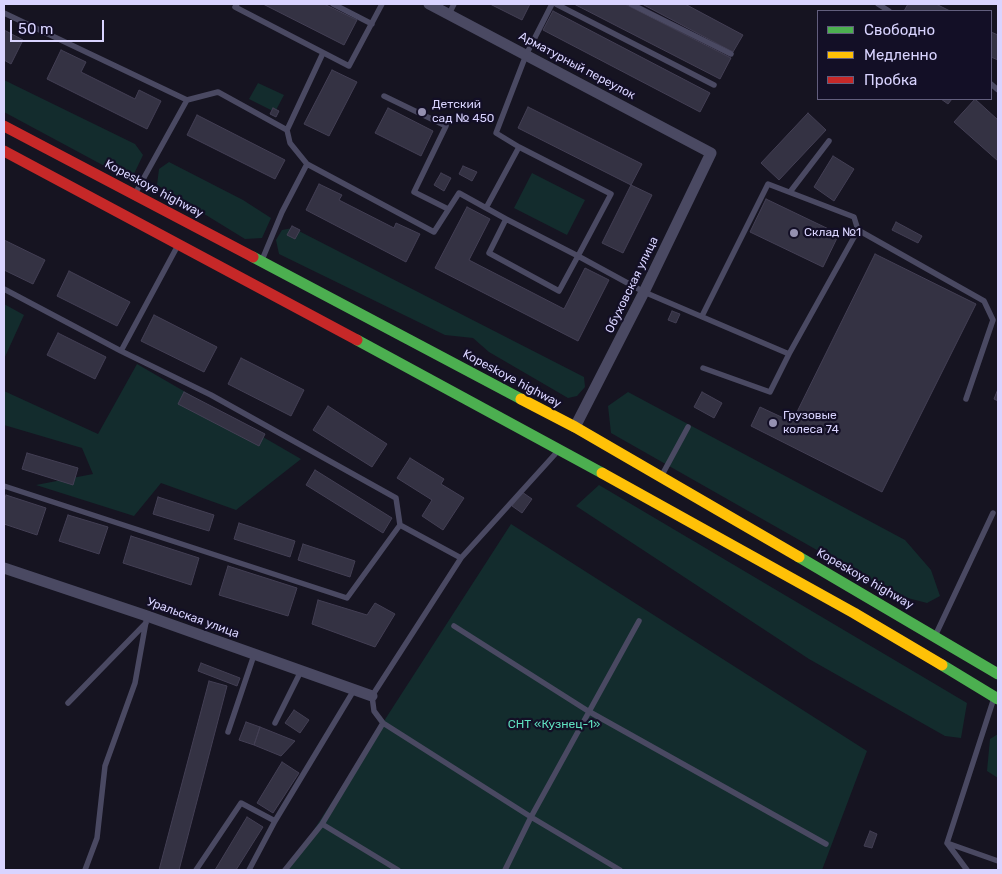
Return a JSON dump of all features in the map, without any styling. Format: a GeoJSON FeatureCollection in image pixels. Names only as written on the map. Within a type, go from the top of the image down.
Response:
{"type":"FeatureCollection","features":[{"type":"Feature","properties":{"kind":"main road","name":"Kopeskoye highway"},"geometry":{"type":"LineString","coordinates":[[4,126],[261,262],[567,438],[996,698]]}},
{"type":"Feature","properties":{"kind":"main road","name":"Kopeskoye highway"},"geometry":{"type":"LineString","coordinates":[[4,151],[178,245],[567,438],[661,477],[996,671]]}},
{"type":"Feature","properties":{"kind":"street","name":"Арматурный переулок"},"geometry":{"type":"LineString","coordinates":[[429,4],[452,9],[526,55],[711,153]]}},
{"type":"Feature","properties":{"kind":"street","name":"Обуховская улица"},"geometry":{"type":"LineString","coordinates":[[567,438],[644,292],[711,153]]}},
{"type":"Feature","properties":{"kind":"street","name":"Уральская улица"},"geometry":{"type":"LineString","coordinates":[[4,568],[146,620],[372,696]]}},
{"type":"Feature","properties":{"kind":"lane"},"geometry":{"type":"LineString","coordinates":[[237,4],[235,7],[349,66],[382,4]]}},
{"type":"Feature","properties":{"kind":"lane"},"geometry":{"type":"LineString","coordinates":[[333,4],[372,24]]}},
{"type":"Feature","properties":{"kind":"lane"},"geometry":{"type":"LineString","coordinates":[[506,218],[489,253],[559,291],[611,194],[518,148],[496,133],[526,55],[552,4]]}},
{"type":"Feature","properties":{"kind":"lane"},"geometry":{"type":"LineString","coordinates":[[556,4],[714,84]]}},
{"type":"Feature","properties":{"kind":"lane"},"geometry":{"type":"LineString","coordinates":[[631,4],[730,54]]}},
{"type":"Feature","properties":{"kind":"lane"},"geometry":{"type":"LineString","coordinates":[[4,13],[187,100],[218,92],[287,130]]}},
{"type":"Feature","properties":{"kind":"lane"},"geometry":{"type":"LineString","coordinates":[[322,53],[287,130],[290,143],[307,164],[434,232],[459,193],[644,292],[789,354]]}},
{"type":"Feature","properties":{"kind":"lane"},"geometry":{"type":"LineString","coordinates":[[384,96],[446,126],[414,192],[448,209]]}},
{"type":"Feature","properties":{"kind":"lane"},"geometry":{"type":"LineString","coordinates":[[135,194],[187,100]]}},
{"type":"Feature","properties":{"kind":"lane"},"geometry":{"type":"LineString","coordinates":[[790,192],[829,141]]}},
{"type":"Feature","properties":{"kind":"lane"},"geometry":{"type":"LineString","coordinates":[[486,208],[518,148]]}},
{"type":"Feature","properties":{"kind":"lane"},"geometry":{"type":"LineString","coordinates":[[261,262],[282,212],[307,164]]}},
{"type":"Feature","properties":{"kind":"lane"},"geometry":{"type":"LineString","coordinates":[[702,316],[768,184],[854,217],[858,230],[984,300],[993,320],[966,398]]}},
{"type":"Feature","properties":{"kind":"lane"},"geometry":{"type":"LineString","coordinates":[[703,368],[770,392],[858,230]]}},
{"type":"Feature","properties":{"kind":"lane"},"geometry":{"type":"LineString","coordinates":[[121,351],[178,245]]}},
{"type":"Feature","properties":{"kind":"lane"},"geometry":{"type":"LineString","coordinates":[[4,289],[121,351],[211,395],[396,498],[400,525],[347,598],[4,486]]}},
{"type":"Feature","properties":{"kind":"lane"},"geometry":{"type":"LineString","coordinates":[[661,477],[688,427]]}},
{"type":"Feature","properties":{"kind":"lane"},"geometry":{"type":"LineString","coordinates":[[567,438],[460,558],[372,696],[374,711],[384,723],[531,817],[620,870]]}},
{"type":"Feature","properties":{"kind":"lane"},"geometry":{"type":"LineString","coordinates":[[935,636],[994,513]]}},
{"type":"Feature","properties":{"kind":"lane"},"geometry":{"type":"LineString","coordinates":[[400,525],[460,558]]}},
{"type":"Feature","properties":{"kind":"lane"},"geometry":{"type":"LineString","coordinates":[[68,703],[146,620]]}},
{"type":"Feature","properties":{"kind":"lane"},"geometry":{"type":"LineString","coordinates":[[85,870],[97,838],[105,766],[135,683],[146,620]]}},
{"type":"Feature","properties":{"kind":"lane"},"geometry":{"type":"LineString","coordinates":[[505,870],[588,711],[639,621]]}},
{"type":"Feature","properties":{"kind":"lane"},"geometry":{"type":"LineString","coordinates":[[454,626],[588,711],[826,844]]}},
{"type":"Feature","properties":{"kind":"lane"},"geometry":{"type":"LineString","coordinates":[[228,732],[254,655]]}},
{"type":"Feature","properties":{"kind":"lane"},"geometry":{"type":"LineString","coordinates":[[275,723],[301,671]]}},
{"type":"Feature","properties":{"kind":"lane"},"geometry":{"type":"LineString","coordinates":[[249,870],[275,821],[354,690]]}},
{"type":"Feature","properties":{"kind":"lane"},"geometry":{"type":"LineString","coordinates":[[947,843],[996,698]]}},
{"type":"Feature","properties":{"kind":"lane"},"geometry":{"type":"LineString","coordinates":[[286,870],[322,824],[384,723]]}},
{"type":"Feature","properties":{"kind":"lane"},"geometry":{"type":"LineString","coordinates":[[196,870],[241,803],[275,821]]}},
{"type":"Feature","properties":{"kind":"lane"},"geometry":{"type":"LineString","coordinates":[[322,824],[398,870]]}},
{"type":"Feature","properties":{"kind":"lane"},"geometry":{"type":"LineString","coordinates":[[947,843],[998,861]]}},
{"type":"Feature","properties":{"kind":"lane"},"geometry":{"type":"LineString","coordinates":[[947,843],[967,870]]}},
{"type":"Feature","properties":{"kind":"green space"},"geometry":{"type":"Polygon","coordinates":[[[4,80],[135,144],[143,155],[133,176],[110,169],[4,112],[4,80]]]}},
{"type":"Feature","properties":{"kind":"green space"},"geometry":{"type":"Polygon","coordinates":[[[258,83],[284,95],[275,112],[249,99],[258,83]]]}},
{"type":"Feature","properties":{"kind":"green space"},"geometry":{"type":"Polygon","coordinates":[[[169,162],[243,200],[271,218],[262,238],[245,239],[157,185],[159,169],[169,162]]]}},
{"type":"Feature","properties":{"kind":"green space"},"geometry":{"type":"Polygon","coordinates":[[[532,173],[585,200],[567,235],[514,208],[532,173]]]}},
{"type":"Feature","properties":{"kind":"green space"},"geometry":{"type":"Polygon","coordinates":[[[293,228],[584,377],[585,387],[577,396],[568,398],[489,352],[473,338],[445,335],[279,254],[276,240],[282,230],[293,228]]]}},
{"type":"Feature","properties":{"kind":"green space"},"geometry":{"type":"Polygon","coordinates":[[[4,304],[24,315],[4,359],[4,304]]]}},
{"type":"Feature","properties":{"kind":"green space"},"geometry":{"type":"Polygon","coordinates":[[[137,364],[301,459],[236,510],[161,483],[134,516],[36,485],[93,474],[82,448],[4,425],[4,391],[98,434],[137,364]]]}},
{"type":"Feature","properties":{"kind":"green space"},"geometry":{"type":"Polygon","coordinates":[[[628,392],[905,540],[931,570],[940,596],[927,603],[896,595],[611,433],[608,406],[628,392]]]}},
{"type":"Feature","properties":{"kind":"green space"},"geometry":{"type":"Polygon","coordinates":[[[599,485],[967,703],[961,738],[945,736],[809,659],[576,506],[599,485]]]}},
{"type":"Feature","properties":{"kind":"green space","name":"СНТ «Кузнец-1»"},"geometry":{"type":"Polygon","coordinates":[[[511,524],[867,751],[822,870],[288,870],[511,524]]]}},
{"type":"Feature","properties":{"kind":"green space"},"geometry":{"type":"Polygon","coordinates":[[[998,734],[998,778],[987,771],[990,739],[998,734]]]}},
{"type":"Feature","properties":{"kind":"building"},"geometry":{"type":"Polygon","coordinates":[[[263,4],[324,4],[357,20],[344,45],[263,4]]]}},
{"type":"Feature","properties":{"kind":"building"},"geometry":{"type":"Polygon","coordinates":[[[490,4],[530,4],[522,20],[490,4]]]}},
{"type":"Feature","properties":{"kind":"building"},"geometry":{"type":"Polygon","coordinates":[[[574,4],[625,4],[731,58],[720,79],[574,4]]]}},
{"type":"Feature","properties":{"kind":"building"},"geometry":{"type":"Polygon","coordinates":[[[642,4],[685,4],[743,35],[733,52],[642,4]]]}},
{"type":"Feature","properties":{"kind":"building"},"geometry":{"type":"Polygon","coordinates":[[[908,4],[936,4],[948,10],[905,10],[908,4]]]}},
{"type":"Feature","properties":{"kind":"building"},"geometry":{"type":"Polygon","coordinates":[[[553,11],[710,93],[700,112],[543,30],[553,11]]]}},
{"type":"Feature","properties":{"kind":"building"},"geometry":{"type":"Polygon","coordinates":[[[4,30],[23,40],[11,64],[4,60],[4,30]]]}},
{"type":"Feature","properties":{"kind":"building"},"geometry":{"type":"Polygon","coordinates":[[[992,32],[998,35],[998,60],[992,57],[992,32]]]}},
{"type":"Feature","properties":{"kind":"building"},"geometry":{"type":"Polygon","coordinates":[[[61,50],[86,62],[81,72],[135,99],[139,90],[161,101],[147,129],[47,79],[61,50]]]}},
{"type":"Feature","properties":{"kind":"building"},"geometry":{"type":"Polygon","coordinates":[[[332,70],[357,82],[329,136],[304,124],[332,70]]]}},
{"type":"Feature","properties":{"kind":"building"},"geometry":{"type":"Polygon","coordinates":[[[942,100],[951,100],[948,104],[942,100]]]}},
{"type":"Feature","properties":{"kind":"building"},"geometry":{"type":"Polygon","coordinates":[[[976,100],[998,120],[998,161],[954,122],[976,100]]]}},
{"type":"Feature","properties":{"kind":"building"},"geometry":{"type":"Polygon","coordinates":[[[528,107],[642,164],[631,185],[518,128],[528,107]]]}},
{"type":"Feature","properties":{"kind":"building"},"geometry":{"type":"Polygon","coordinates":[[[273,108],[279,111],[276,117],[270,114],[273,108]]]}},
{"type":"Feature","properties":{"kind":"building"},"geometry":{"type":"Polygon","coordinates":[[[388,108],[433,131],[421,156],[375,133],[388,108]]]}},
{"type":"Feature","properties":{"kind":"building"},"geometry":{"type":"Polygon","coordinates":[[[808,113],[826,130],[779,180],[761,163],[808,113]]]}},
{"type":"Feature","properties":{"kind":"building"},"geometry":{"type":"Polygon","coordinates":[[[197,115],[285,160],[275,179],[187,135],[197,115]]]}},
{"type":"Feature","properties":{"kind":"building"},"geometry":{"type":"Polygon","coordinates":[[[833,156],[854,169],[834,201],[814,187],[833,156]]]}},
{"type":"Feature","properties":{"kind":"building"},"geometry":{"type":"Polygon","coordinates":[[[463,166],[477,172],[472,181],[459,174],[463,166]]]}},
{"type":"Feature","properties":{"kind":"building"},"geometry":{"type":"Polygon","coordinates":[[[441,173],[451,178],[444,191],[434,185],[441,173]]]}},
{"type":"Feature","properties":{"kind":"building"},"geometry":{"type":"Polygon","coordinates":[[[319,184],[342,195],[339,200],[394,228],[396,223],[420,234],[406,262],[306,210],[319,184]]]}},
{"type":"Feature","properties":{"kind":"building"},"geometry":{"type":"Polygon","coordinates":[[[631,185],[652,195],[623,253],[602,243],[631,185]]]}},
{"type":"Feature","properties":{"kind":"building","name":"Склад №1"},"geometry":{"type":"Polygon","coordinates":[[[766,199],[839,234],[823,267],[750,232],[766,199]]]}},
{"type":"Feature","properties":{"kind":"building"},"geometry":{"type":"Polygon","coordinates":[[[467,207],[490,219],[469,260],[564,309],[585,268],[609,280],[578,341],[435,268],[467,207]]]}},
{"type":"Feature","properties":{"kind":"building"},"geometry":{"type":"Polygon","coordinates":[[[896,222],[922,236],[918,243],[892,230],[896,222]]]}},
{"type":"Feature","properties":{"kind":"building"},"geometry":{"type":"Polygon","coordinates":[[[292,226],[300,230],[295,239],[287,235],[292,226]]]}},
{"type":"Feature","properties":{"kind":"building"},"geometry":{"type":"Polygon","coordinates":[[[4,240],[45,260],[33,284],[4,270],[4,240]]]}},
{"type":"Feature","properties":{"kind":"building"},"geometry":{"type":"Polygon","coordinates":[[[875,254],[976,304],[882,492],[751,426],[760,407],[792,422],[875,254]]]}},
{"type":"Feature","properties":{"kind":"building"},"geometry":{"type":"Polygon","coordinates":[[[69,271],[130,302],[117,326],[57,296],[69,271]]]}},
{"type":"Feature","properties":{"kind":"building"},"geometry":{"type":"Polygon","coordinates":[[[672,311],[680,314],[676,323],[668,320],[672,311]]]}},
{"type":"Feature","properties":{"kind":"building"},"geometry":{"type":"Polygon","coordinates":[[[154,315],[217,347],[204,372],[141,341],[154,315]]]}},
{"type":"Feature","properties":{"kind":"building"},"geometry":{"type":"Polygon","coordinates":[[[58,333],[106,357],[95,379],[47,355],[58,333]]]}},
{"type":"Feature","properties":{"kind":"building"},"geometry":{"type":"Polygon","coordinates":[[[241,358],[304,390],[291,416],[228,384],[241,358]]]}},
{"type":"Feature","properties":{"kind":"building"},"geometry":{"type":"Polygon","coordinates":[[[998,389],[998,401],[994,399],[998,389]]]}},
{"type":"Feature","properties":{"kind":"building"},"geometry":{"type":"Polygon","coordinates":[[[184,392],[265,434],[259,446],[178,404],[184,392]]]}},
{"type":"Feature","properties":{"kind":"building"},"geometry":{"type":"Polygon","coordinates":[[[702,392],[722,403],[714,418],[694,407],[702,392]]]}},
{"type":"Feature","properties":{"kind":"building"},"geometry":{"type":"Polygon","coordinates":[[[328,406],[387,444],[372,467],[313,430],[328,406]]]}},
{"type":"Feature","properties":{"kind":"building"},"geometry":{"type":"Polygon","coordinates":[[[27,453],[78,468],[73,485],[22,469],[27,453]]]}},
{"type":"Feature","properties":{"kind":"building"},"geometry":{"type":"Polygon","coordinates":[[[410,458],[444,479],[441,484],[464,498],[443,530],[422,516],[432,500],[397,478],[410,458]]]}},
{"type":"Feature","properties":{"kind":"building"},"geometry":{"type":"Polygon","coordinates":[[[315,470],[392,518],[383,533],[306,485],[315,470]]]}},
{"type":"Feature","properties":{"kind":"building"},"geometry":{"type":"Polygon","coordinates":[[[522,492],[532,499],[522,513],[512,506],[522,492]]]}},
{"type":"Feature","properties":{"kind":"building"},"geometry":{"type":"Polygon","coordinates":[[[6,495],[46,508],[37,535],[4,524],[4,501],[6,495]]]}},
{"type":"Feature","properties":{"kind":"building"},"geometry":{"type":"Polygon","coordinates":[[[158,497],[214,515],[209,531],[153,514],[158,497]]]}},
{"type":"Feature","properties":{"kind":"building"},"geometry":{"type":"Polygon","coordinates":[[[68,515],[108,527],[99,554],[59,541],[68,515]]]}},
{"type":"Feature","properties":{"kind":"building"},"geometry":{"type":"Polygon","coordinates":[[[239,523],[295,541],[290,557],[234,539],[239,523]]]}},
{"type":"Feature","properties":{"kind":"building"},"geometry":{"type":"Polygon","coordinates":[[[131,536],[199,558],[191,585],[123,563],[131,536]]]}},
{"type":"Feature","properties":{"kind":"building"},"geometry":{"type":"Polygon","coordinates":[[[303,544],[355,561],[350,577],[298,560],[303,544]]]}},
{"type":"Feature","properties":{"kind":"building"},"geometry":{"type":"Polygon","coordinates":[[[228,566],[297,588],[288,616],[219,595],[228,566]]]}},
{"type":"Feature","properties":{"kind":"building"},"geometry":{"type":"Polygon","coordinates":[[[318,600],[367,615],[375,603],[395,614],[375,647],[312,624],[318,600]]]}},
{"type":"Feature","properties":{"kind":"building"},"geometry":{"type":"Polygon","coordinates":[[[201,663],[240,678],[237,686],[198,671],[201,663]]]}},
{"type":"Feature","properties":{"kind":"building"},"geometry":{"type":"Polygon","coordinates":[[[209,681],[227,686],[179,870],[159,870],[209,681]]]}},
{"type":"Feature","properties":{"kind":"building"},"geometry":{"type":"Polygon","coordinates":[[[294,710],[309,720],[300,733],[285,723],[294,710]]]}},
{"type":"Feature","properties":{"kind":"building"},"geometry":{"type":"Polygon","coordinates":[[[246,722],[260,727],[254,745],[239,740],[246,722]]]}},
{"type":"Feature","properties":{"kind":"building"},"geometry":{"type":"Polygon","coordinates":[[[260,727],[295,741],[281,756],[254,745],[260,727]]]}},
{"type":"Feature","properties":{"kind":"building"},"geometry":{"type":"Polygon","coordinates":[[[282,762],[299,773],[273,813],[257,803],[282,762]]]}},
{"type":"Feature","properties":{"kind":"building"},"geometry":{"type":"Polygon","coordinates":[[[247,817],[263,827],[236,870],[215,870],[247,817]]]}},
{"type":"Feature","properties":{"kind":"building"},"geometry":{"type":"Polygon","coordinates":[[[870,831],[877,834],[872,848],[864,846],[870,831]]]}},
{"type":"Feature","properties":{"kind":"traffic: fast"},"geometry":{"type":"LineString","coordinates":[[253,257],[521,399]]}},
{"type":"Feature","properties":{"kind":"traffic: fast"},"geometry":{"type":"LineString","coordinates":[[357,340],[602,473]]}},
{"type":"Feature","properties":{"kind":"traffic: fast"},"geometry":{"type":"LineString","coordinates":[[799,557],[998,674]]}},
{"type":"Feature","properties":{"kind":"traffic: fast"},"geometry":{"type":"LineString","coordinates":[[942,665],[998,699]]}},
{"type":"Feature","properties":{"kind":"traffic: slow"},"geometry":{"type":"LineString","coordinates":[[521,399],[575,427],[799,557]]}},
{"type":"Feature","properties":{"kind":"traffic: slow"},"geometry":{"type":"LineString","coordinates":[[602,473],[854,613],[942,665]]}},
{"type":"Feature","properties":{"kind":"traffic: jam"},"geometry":{"type":"LineString","coordinates":[[4,126],[253,257]]}},
{"type":"Feature","properties":{"kind":"traffic: jam"},"geometry":{"type":"LineString","coordinates":[[4,151],[357,340]]}},
{"type":"Feature","properties":{"kind":"place","name":"Детский сад № 450"},"geometry":{"type":"Point","coordinates":[422,112]}},
{"type":"Feature","properties":{"kind":"place","name":"Склад №1"},"geometry":{"type":"Point","coordinates":[794,233]}},
{"type":"Feature","properties":{"kind":"place","name":"Грузовые колеса 74"},"geometry":{"type":"Point","coordinates":[773,423]}}]}
